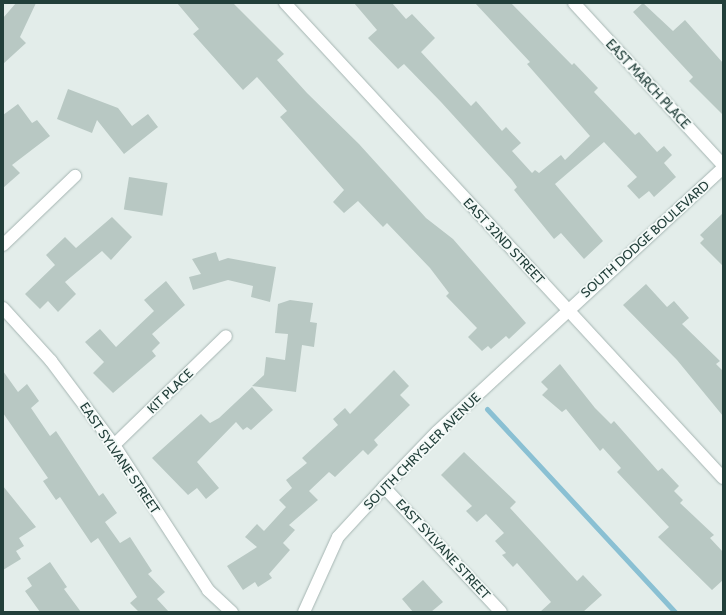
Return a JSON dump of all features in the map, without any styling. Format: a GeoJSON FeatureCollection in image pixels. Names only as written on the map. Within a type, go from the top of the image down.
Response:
{"type":"FeatureCollection","features":[{"type":"Feature","properties":{"kind":"street","name":"EAST 32ND STREET"},"geometry":{"type":"LineString","coordinates":[[285,3],[723,478]]}},
{"type":"Feature","properties":{"kind":"street","name":"EAST MARCH PLACE"},"geometry":{"type":"LineString","coordinates":[[574,3],[723,165]]}},
{"type":"Feature","properties":{"kind":"street","name":"SOUTH DODGE BOULEVARD"},"geometry":{"type":"LineString","coordinates":[[568,310],[723,168]]}},
{"type":"Feature","properties":{"kind":"street"},"geometry":{"type":"LineString","coordinates":[[3,245],[75,176]]}},
{"type":"Feature","properties":{"kind":"street","name":"EAST SYLVANE STREET"},"geometry":{"type":"LineString","coordinates":[[3,308],[51,361],[114,445],[208,590],[232,612]]}},
{"type":"Feature","properties":{"kind":"street","name":"SOUTH CHRYSLER AVENUE"},"geometry":{"type":"LineString","coordinates":[[304,612],[338,537],[437,432],[568,310]]}},
{"type":"Feature","properties":{"kind":"street","name":"KIT PLACE"},"geometry":{"type":"LineString","coordinates":[[114,445],[226,336]]}},
{"type":"Feature","properties":{"kind":"street","name":"EAST SYLVANE STREET"},"geometry":{"type":"LineString","coordinates":[[384,487],[501,612]]}},
{"type":"Feature","properties":{"kind":"building"},"geometry":{"type":"Polygon","coordinates":[[[16,3],[36,3],[20,37],[26,43],[3,64],[3,18],[16,3]]]}},
{"type":"Feature","properties":{"kind":"building"},"geometry":{"type":"Polygon","coordinates":[[[177,3],[233,3],[284,54],[277,60],[307,93],[359,144],[426,218],[453,239],[526,323],[509,339],[506,336],[491,349],[488,346],[482,351],[468,337],[477,328],[446,296],[449,293],[430,268],[387,223],[383,227],[358,201],[344,213],[333,202],[344,190],[280,117],[287,111],[257,77],[243,90],[193,34],[199,29],[177,3]]]}},
{"type":"Feature","properties":{"kind":"building"},"geometry":{"type":"Polygon","coordinates":[[[354,3],[392,3],[406,19],[412,14],[435,38],[421,52],[471,106],[476,101],[502,131],[506,127],[521,143],[512,151],[532,173],[535,170],[539,173],[561,155],[565,160],[590,136],[527,64],[530,62],[475,3],[511,3],[572,65],[574,63],[598,88],[594,92],[635,135],[639,132],[657,152],[664,146],[672,155],[664,163],[676,177],[654,197],[649,191],[639,199],[627,186],[637,177],[604,142],[555,184],[603,241],[584,259],[561,233],[554,239],[514,190],[517,187],[512,180],[404,64],[398,69],[368,38],[377,30],[354,3]]]}},
{"type":"Feature","properties":{"kind":"building"},"geometry":{"type":"Polygon","coordinates":[[[643,3],[673,31],[685,20],[723,63],[723,115],[689,81],[693,77],[633,12],[643,3]]]}},
{"type":"Feature","properties":{"kind":"building"},"geometry":{"type":"Polygon","coordinates":[[[68,89],[118,108],[132,126],[148,114],[158,127],[124,154],[97,120],[92,133],[57,119],[68,89]]]}},
{"type":"Feature","properties":{"kind":"building"},"geometry":{"type":"Polygon","coordinates":[[[18,104],[32,123],[37,120],[50,136],[12,165],[20,173],[3,188],[3,115],[18,104]]]}},
{"type":"Feature","properties":{"kind":"building"},"geometry":{"type":"Polygon","coordinates":[[[129,177],[168,183],[162,216],[124,210],[129,177]]]}},
{"type":"Feature","properties":{"kind":"building"},"geometry":{"type":"Polygon","coordinates":[[[723,213],[723,266],[700,243],[704,239],[700,235],[723,213]]]}},
{"type":"Feature","properties":{"kind":"building"},"geometry":{"type":"Polygon","coordinates":[[[112,217],[132,237],[111,260],[102,251],[65,282],[76,294],[58,312],[48,301],[40,309],[25,294],[55,265],[46,255],[65,237],[76,248],[112,217]]]}},
{"type":"Feature","properties":{"kind":"building"},"geometry":{"type":"Polygon","coordinates":[[[216,252],[219,261],[228,258],[276,267],[270,302],[251,297],[253,286],[228,280],[193,290],[189,277],[201,274],[192,259],[216,252]]]}},
{"type":"Feature","properties":{"kind":"building"},"geometry":{"type":"Polygon","coordinates":[[[166,281],[185,305],[152,334],[160,343],[152,351],[156,356],[113,393],[93,373],[104,362],[85,342],[100,329],[116,347],[154,311],[144,300],[166,281]]]}},
{"type":"Feature","properties":{"kind":"building"},"geometry":{"type":"Polygon","coordinates":[[[646,284],[667,307],[674,301],[689,318],[682,324],[720,361],[716,364],[723,371],[723,416],[677,360],[623,305],[646,284]]]}},
{"type":"Feature","properties":{"kind":"building"},"geometry":{"type":"Polygon","coordinates":[[[290,300],[313,303],[310,322],[317,323],[314,347],[302,345],[296,392],[252,386],[264,375],[266,357],[285,360],[288,334],[275,333],[278,304],[290,300]]]}},
{"type":"Feature","properties":{"kind":"building"},"geometry":{"type":"Polygon","coordinates":[[[560,364],[595,408],[611,424],[614,421],[658,471],[662,468],[679,486],[674,491],[683,500],[680,503],[714,535],[710,538],[723,552],[723,580],[712,590],[658,537],[669,527],[617,472],[621,468],[603,448],[600,451],[566,409],[562,412],[542,395],[548,389],[541,382],[560,364]]]}},
{"type":"Feature","properties":{"kind":"building"},"geometry":{"type":"Polygon","coordinates":[[[394,370],[409,386],[400,395],[410,405],[374,440],[378,445],[368,455],[363,450],[335,477],[329,472],[309,491],[318,500],[289,525],[295,530],[283,543],[290,550],[269,574],[272,578],[258,587],[255,582],[243,590],[227,566],[257,547],[245,537],[257,524],[264,531],[286,507],[279,500],[292,488],[286,480],[307,463],[302,458],[338,425],[333,419],[345,408],[350,414],[394,370]]]}},
{"type":"Feature","properties":{"kind":"building"},"geometry":{"type":"Polygon","coordinates":[[[3,371],[18,392],[27,384],[39,401],[31,408],[50,436],[56,431],[99,496],[103,493],[117,513],[105,522],[120,543],[130,537],[152,571],[148,574],[165,592],[157,599],[169,612],[139,612],[130,603],[137,597],[98,538],[91,543],[60,497],[56,500],[43,481],[48,478],[3,413],[3,371]]]}},
{"type":"Feature","properties":{"kind":"building"},"geometry":{"type":"Polygon","coordinates":[[[252,387],[273,410],[251,430],[247,427],[243,430],[236,422],[197,462],[219,488],[206,499],[197,488],[188,495],[152,458],[201,414],[210,423],[219,418],[252,387]]]}},
{"type":"Feature","properties":{"kind":"building"},"geometry":{"type":"Polygon","coordinates":[[[464,452],[516,502],[510,508],[577,581],[583,575],[602,595],[583,612],[540,612],[551,602],[517,563],[513,567],[502,555],[506,553],[495,541],[504,533],[486,514],[477,522],[466,511],[472,506],[441,475],[464,452]]]}},
{"type":"Feature","properties":{"kind":"building"},"geometry":{"type":"Polygon","coordinates":[[[3,486],[36,527],[19,538],[24,546],[16,551],[21,559],[3,570],[3,486]]]}},
{"type":"Feature","properties":{"kind":"building"},"geometry":{"type":"Polygon","coordinates":[[[50,562],[67,587],[64,589],[81,612],[40,612],[25,591],[32,586],[27,578],[50,562]]]}},
{"type":"Feature","properties":{"kind":"building"},"geometry":{"type":"Polygon","coordinates":[[[423,580],[443,602],[431,612],[413,612],[402,599],[423,580]]]}},
{"type":"Feature","properties":{"kind":"waterway"},"geometry":{"type":"LineString","coordinates":[[487,409],[675,612]]}}]}
